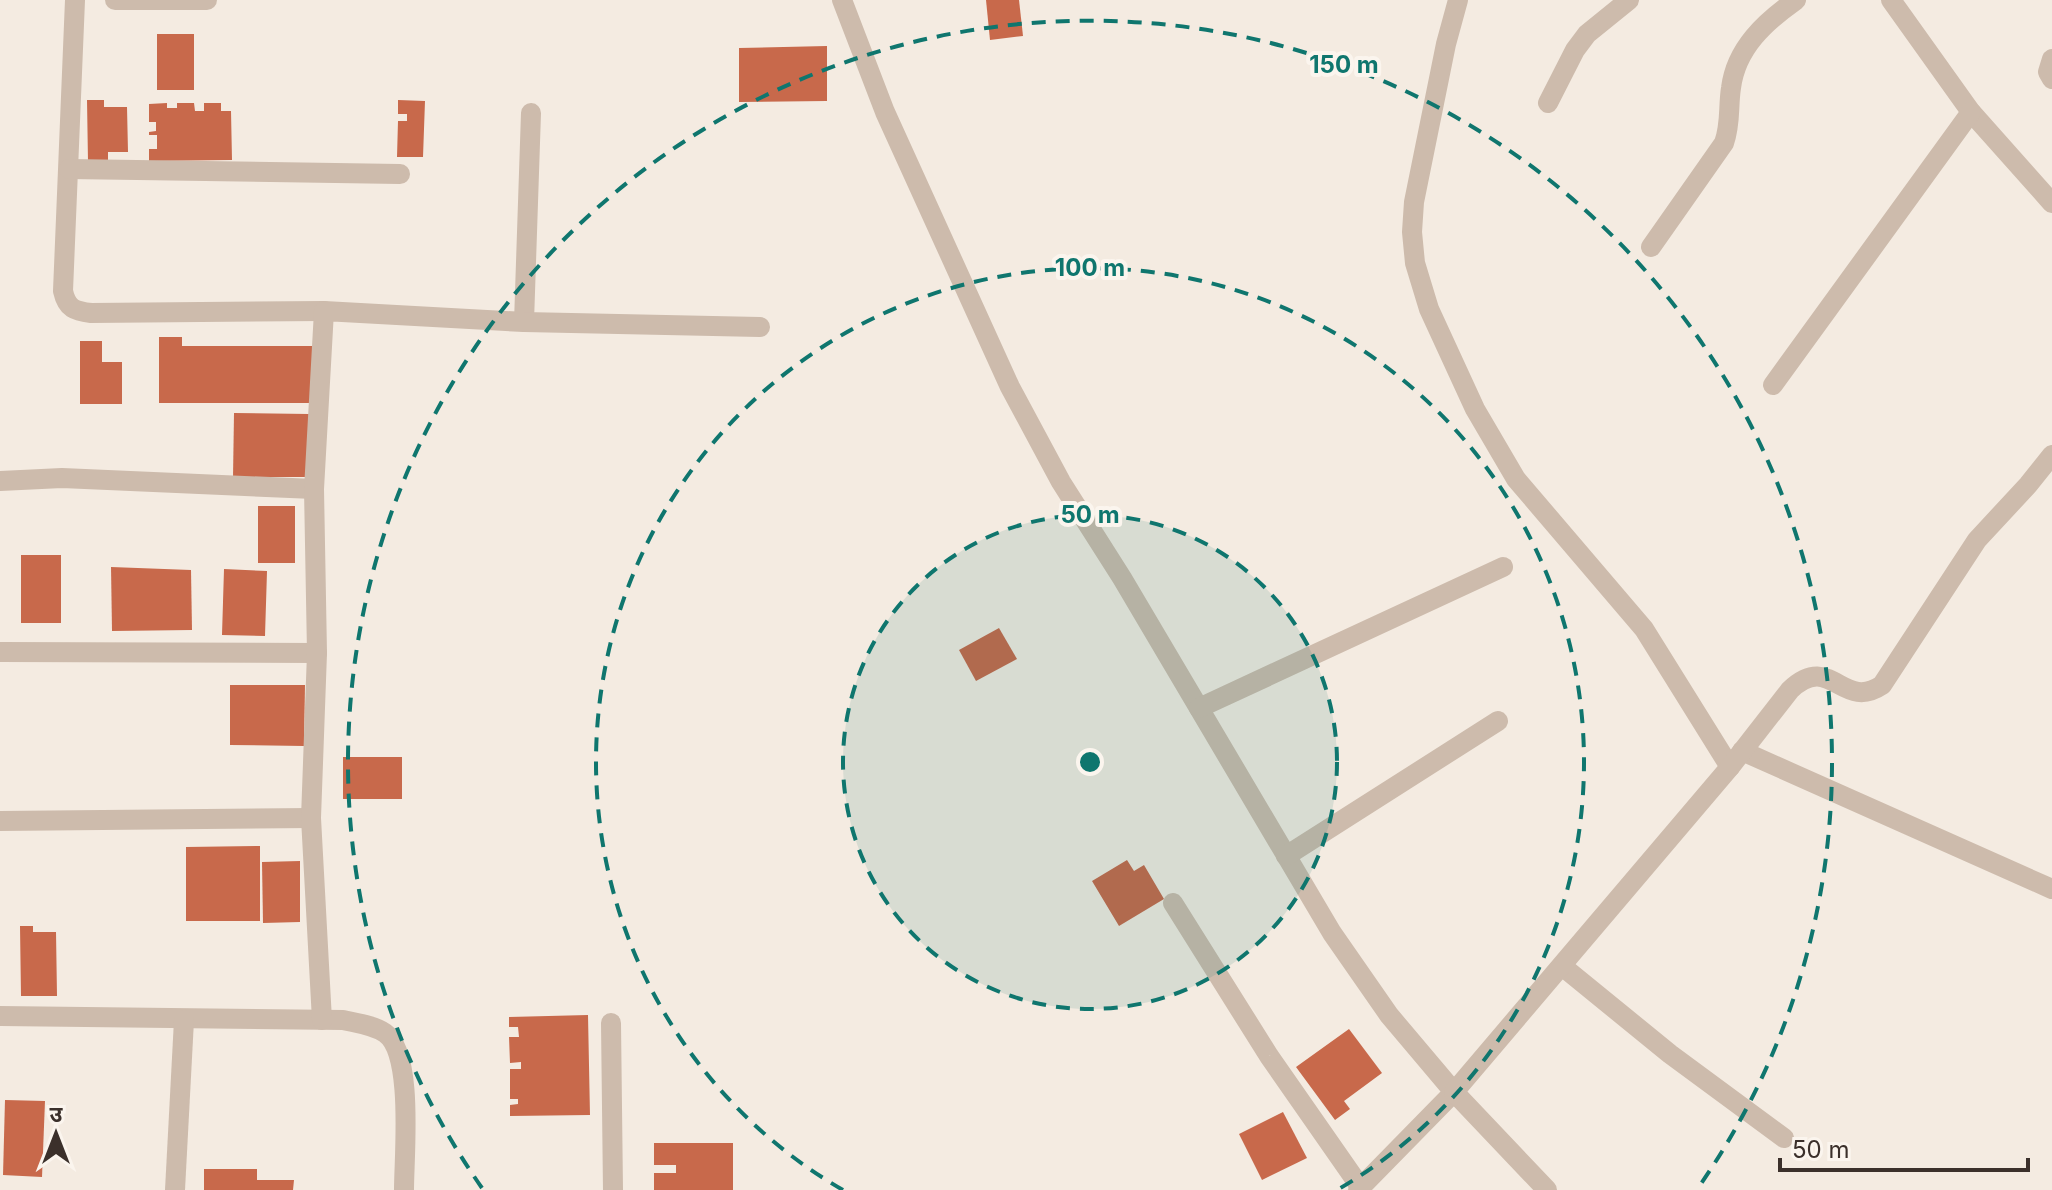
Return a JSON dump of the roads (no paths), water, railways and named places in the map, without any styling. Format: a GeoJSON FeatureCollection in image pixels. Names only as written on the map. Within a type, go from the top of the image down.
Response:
{"type":"FeatureCollection","features":[{"type":"Feature","properties":{"kind":"street"},"geometry":{"type":"LineString","coordinates":[[75,0],[63,291],[66,302],[74,311],[324,311],[524,322],[760,327]]}},
{"type":"Feature","properties":{"kind":"street"},"geometry":{"type":"LineString","coordinates":[[115,0],[207,0]]}},
{"type":"Feature","properties":{"kind":"street"},"geometry":{"type":"LineString","coordinates":[[842,0],[885,112],[1010,387],[1061,482],[1122,578],[1332,933],[1389,1015],[1454,1092],[1547,1190]]}},
{"type":"Feature","properties":{"kind":"street"},"geometry":{"type":"LineString","coordinates":[[1458,0],[1414,202],[1412,232],[1415,263],[1429,309],[1475,409],[1516,479],[1644,629],[1736,759],[2052,889]]}},
{"type":"Feature","properties":{"kind":"street"},"geometry":{"type":"LineString","coordinates":[[1548,103],[1575,50],[1587,34],[1629,0]]}},
{"type":"Feature","properties":{"kind":"street"},"geometry":{"type":"LineString","coordinates":[[1651,247],[1724,143],[1730,128],[1731,88],[1742,51],[1776,14],[1796,0]]}},
{"type":"Feature","properties":{"kind":"street"},"geometry":{"type":"LineString","coordinates":[[1891,0],[1971,112],[2052,203]]}},
{"type":"Feature","properties":{"kind":"street"},"geometry":{"type":"LineString","coordinates":[[2052,59],[2048,72],[2052,79]]}},
{"type":"Feature","properties":{"kind":"street"},"geometry":{"type":"LineString","coordinates":[[1773,385],[1971,112]]}},
{"type":"Feature","properties":{"kind":"street"},"geometry":{"type":"LineString","coordinates":[[524,322],[531,113]]}},
{"type":"Feature","properties":{"kind":"street"},"geometry":{"type":"LineString","coordinates":[[69,169],[400,174]]}},
{"type":"Feature","properties":{"kind":"street"},"geometry":{"type":"LineString","coordinates":[[322,1020],[311,818],[317,653],[314,489],[324,311]]}},
{"type":"Feature","properties":{"kind":"street"},"geometry":{"type":"LineString","coordinates":[[1173,903],[1269,1056],[1359,1189],[1454,1092],[1736,759],[1790,690],[1811,676],[1824,678],[1858,693],[1872,692],[1882,685],[1977,540],[2052,455]]}},
{"type":"Feature","properties":{"kind":"street"},"geometry":{"type":"LineString","coordinates":[[0,481],[62,478],[314,489]]}},
{"type":"Feature","properties":{"kind":"street"},"geometry":{"type":"LineString","coordinates":[[1199,708],[1503,567]]}},
{"type":"Feature","properties":{"kind":"street"},"geometry":{"type":"LineString","coordinates":[[0,652],[317,653]]}},
{"type":"Feature","properties":{"kind":"street"},"geometry":{"type":"LineString","coordinates":[[1286,856],[1498,721]]}},
{"type":"Feature","properties":{"kind":"street"},"geometry":{"type":"LineString","coordinates":[[0,821],[311,818]]}},
{"type":"Feature","properties":{"kind":"street"},"geometry":{"type":"LineString","coordinates":[[1562,966],[1670,1054],[1784,1138]]}},
{"type":"Feature","properties":{"kind":"street"},"geometry":{"type":"LineString","coordinates":[[0,1016],[322,1020],[364,1024],[384,1032],[398,1047],[404,1077],[404,1190]]}},
{"type":"Feature","properties":{"kind":"street"},"geometry":{"type":"LineString","coordinates":[[175,1190],[184,1020]]}},
{"type":"Feature","properties":{"kind":"street"},"geometry":{"type":"LineString","coordinates":[[611,1023],[613,1190]]}}]}
